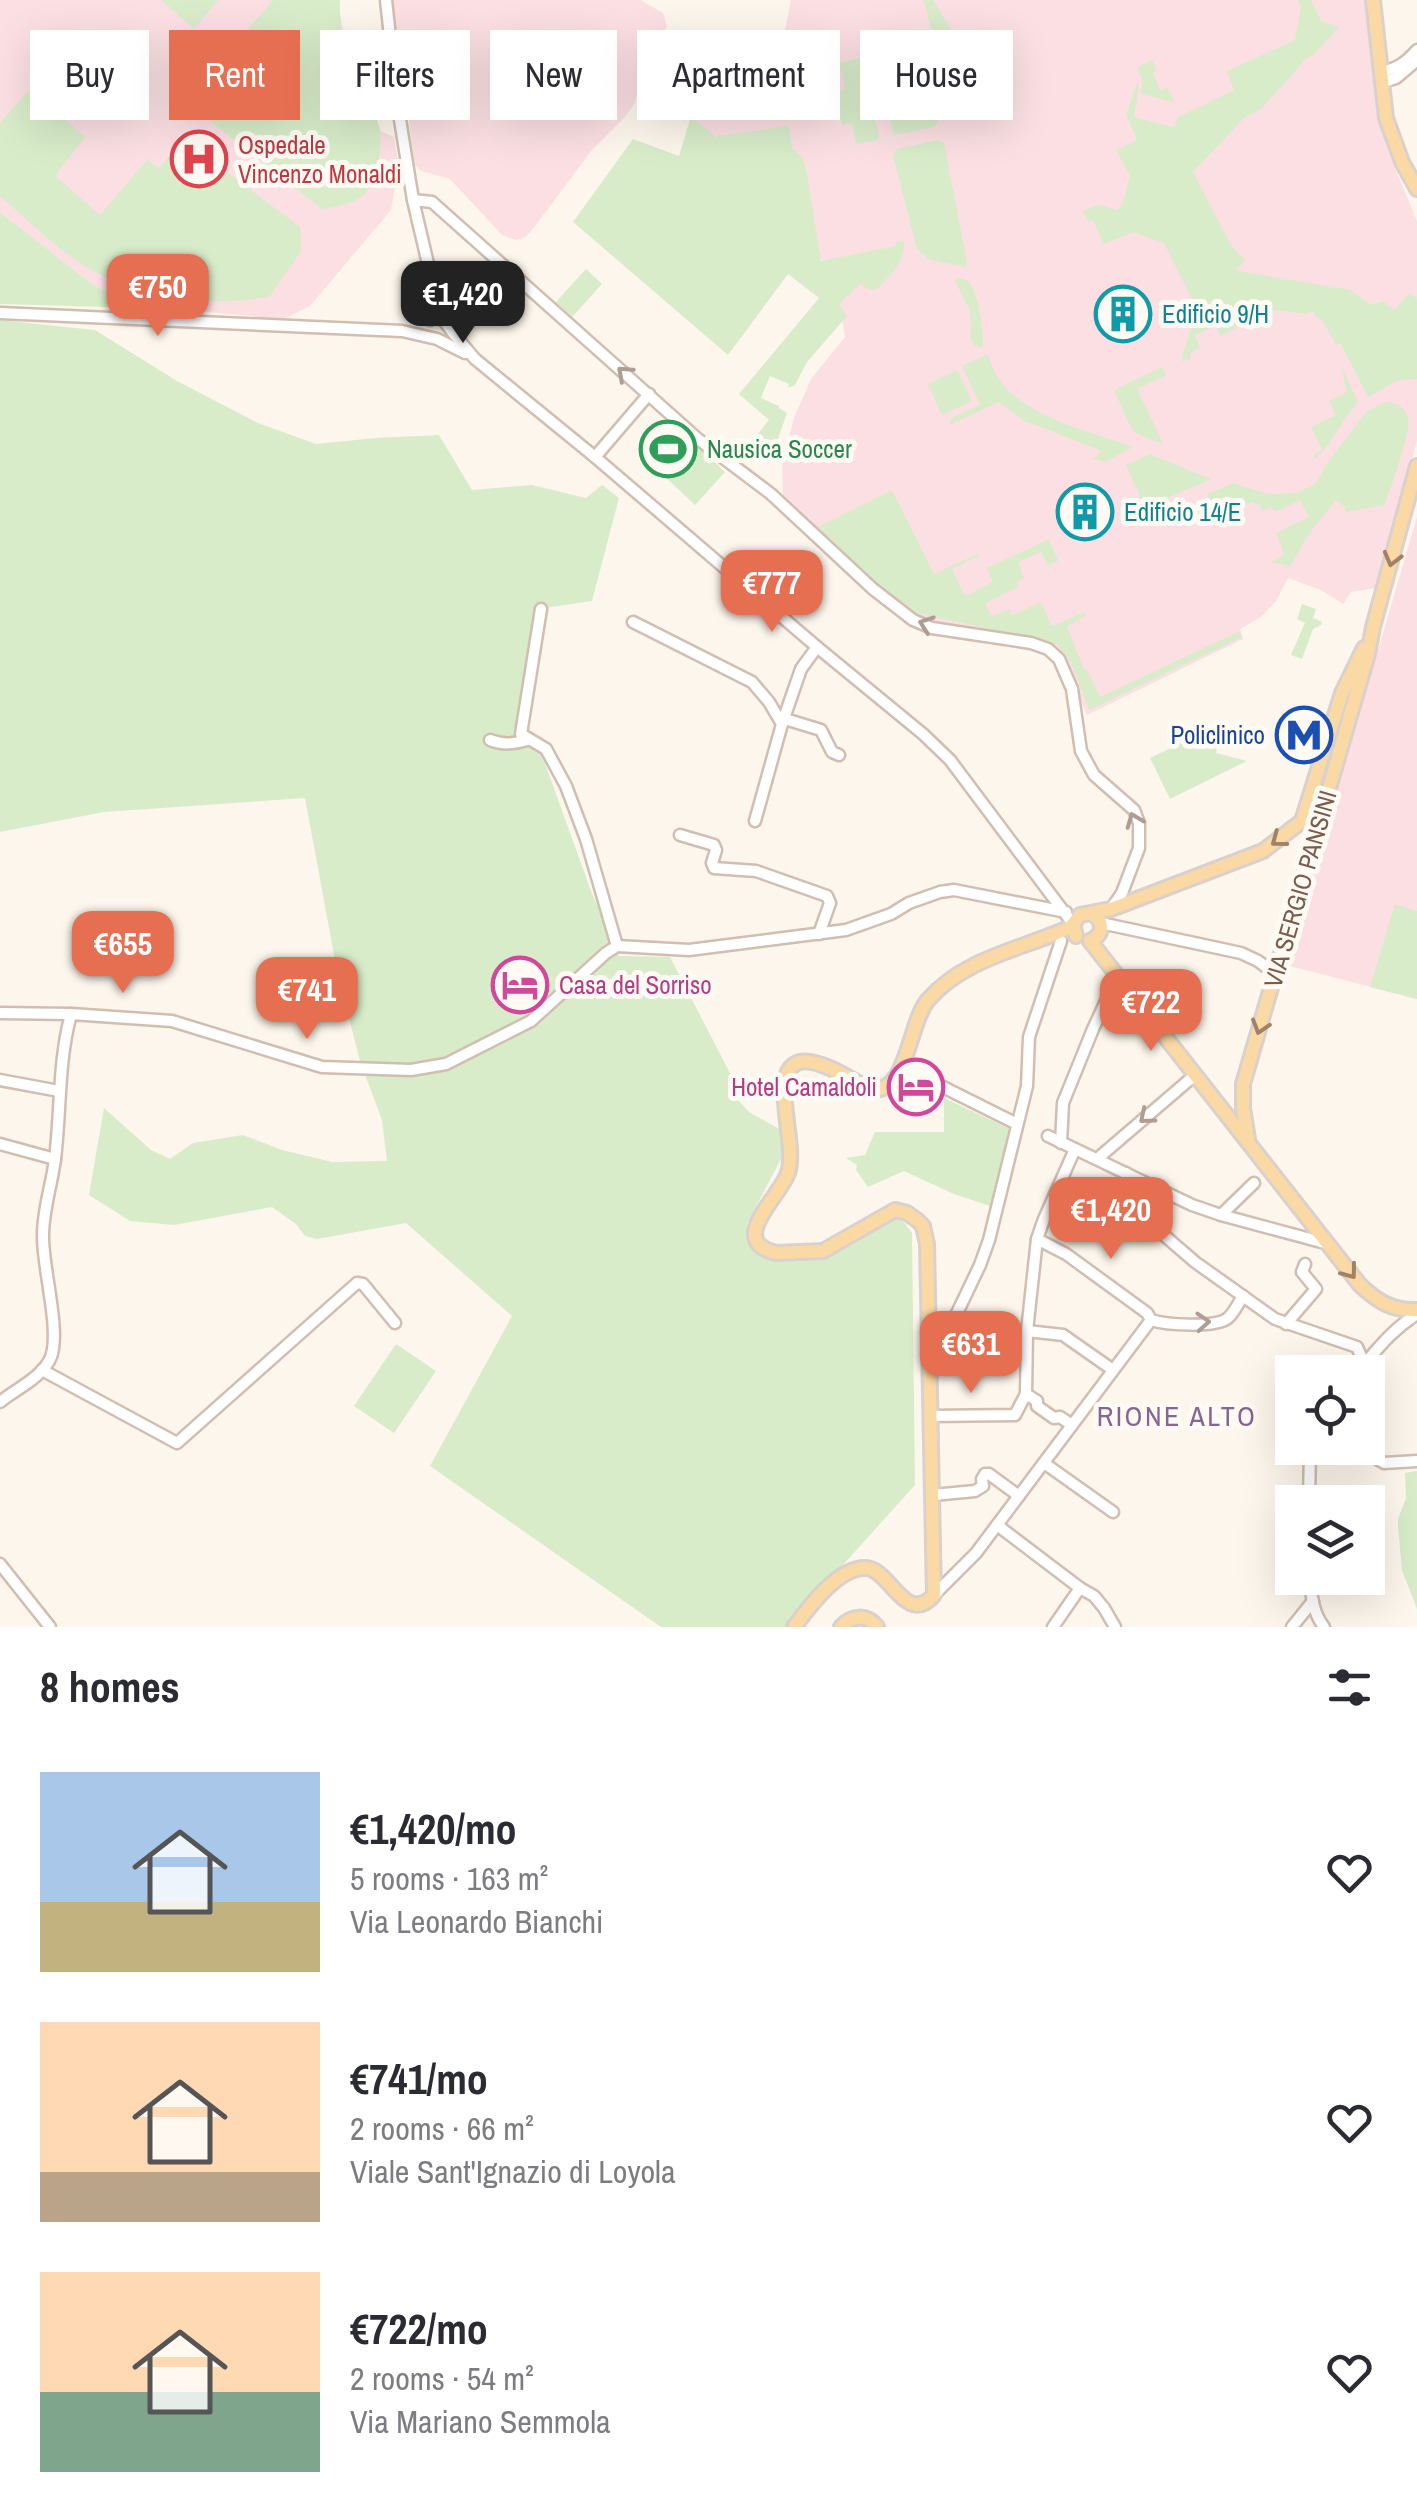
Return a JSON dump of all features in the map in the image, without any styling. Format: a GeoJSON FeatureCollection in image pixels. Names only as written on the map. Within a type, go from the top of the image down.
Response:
{"type":"FeatureCollection","features":[{"type":"Feature","properties":{"kind":"main road"},"geometry":{"type":"LineString","coordinates":[[1373,0],[1386,118],[1417,189]]}},
{"type":"Feature","properties":{"kind":"main road","name":"VIA SERGIO PANSINI"},"geometry":{"type":"LineString","coordinates":[[1248,1139],[1243,1084],[1368,654],[1417,466]]}},
{"type":"Feature","properties":{"kind":"main road"},"geometry":{"type":"LineString","coordinates":[[794,1627],[831,1584],[862,1568],[880,1573],[906,1603],[921,1606],[934,1595],[928,1244],[923,1226],[908,1213],[896,1210],[822,1251],[769,1252],[763,1248],[755,1236],[756,1222],[775,1198],[788,1174],[792,1156],[784,1080],[789,1068],[801,1061],[815,1062],[874,1091],[890,1086],[926,1002],[970,967],[1058,938],[1111,909],[1263,851],[1302,821],[1342,693],[1373,627]]}},
{"type":"Feature","properties":{"kind":"main road"},"geometry":{"type":"LineString","coordinates":[[1082,924],[1120,979],[1360,1285],[1376,1299],[1397,1309],[1417,1312]]}},
{"type":"Feature","properties":{"kind":"main road"},"geometry":{"type":"LineString","coordinates":[[841,1627],[860,1617],[877,1627]]}},
{"type":"Feature","properties":{"kind":"street"},"geometry":{"type":"LineString","coordinates":[[0,312],[402,331],[435,339],[446,335],[413,200],[386,0]]}},
{"type":"Feature","properties":{"kind":"street"},"geometry":{"type":"LineString","coordinates":[[1383,76],[1417,50]]}},
{"type":"Feature","properties":{"kind":"street"},"geometry":{"type":"LineString","coordinates":[[1383,76],[1396,78],[1417,59]]}},
{"type":"Feature","properties":{"kind":"street"},"geometry":{"type":"LineString","coordinates":[[410,180],[698,439],[771,494],[873,590],[913,620],[932,628],[1030,643],[1048,649],[1058,659],[1072,689],[1082,751],[1094,776],[1134,810],[1139,823],[1139,848],[1111,909]]}},
{"type":"Feature","properties":{"kind":"street"},"geometry":{"type":"LineString","coordinates":[[413,200],[432,202]]}},
{"type":"Feature","properties":{"kind":"street"},"geometry":{"type":"LineString","coordinates":[[433,285],[426,332],[475,359]]}},
{"type":"Feature","properties":{"kind":"street"},"geometry":{"type":"LineString","coordinates":[[402,331],[438,318],[446,323],[475,359],[923,734],[950,760],[1082,924]]}},
{"type":"Feature","properties":{"kind":"street"},"geometry":{"type":"LineString","coordinates":[[595,457],[649,394]]}},
{"type":"Feature","properties":{"kind":"street"},"geometry":{"type":"LineString","coordinates":[[540,609],[521,734],[546,749],[566,786],[618,946]]}},
{"type":"Feature","properties":{"kind":"street"},"geometry":{"type":"LineString","coordinates":[[632,622],[752,682],[784,721],[821,730],[832,752],[839,755]]}},
{"type":"Feature","properties":{"kind":"street"},"geometry":{"type":"LineString","coordinates":[[755,821],[801,668],[817,647]]}},
{"type":"Feature","properties":{"kind":"street"},"geometry":{"type":"LineString","coordinates":[[490,740],[513,744],[528,739]]}},
{"type":"Feature","properties":{"kind":"street"},"geometry":{"type":"LineString","coordinates":[[680,835],[714,846],[714,868],[756,871],[827,896],[830,902],[819,934]]}},
{"type":"Feature","properties":{"kind":"street"},"geometry":{"type":"LineString","coordinates":[[0,1013],[172,1020],[322,1067],[411,1070],[446,1064],[530,1020],[618,946],[689,950],[846,930],[891,914],[909,903],[954,890],[1082,924],[1241,952],[1266,967]]}},
{"type":"Feature","properties":{"kind":"street"},"geometry":{"type":"LineString","coordinates":[[930,1345],[948,1332],[988,1240],[1028,1086],[1029,1037],[1058,938]]}},
{"type":"Feature","properties":{"kind":"street"},"geometry":{"type":"LineString","coordinates":[[1061,1142],[1063,1103],[1112,988],[1120,979]]}},
{"type":"Feature","properties":{"kind":"street"},"geometry":{"type":"LineString","coordinates":[[0,1402],[42,1370],[52,1350],[42,1230],[55,1159],[59,1091],[71,1014]]}},
{"type":"Feature","properties":{"kind":"street"},"geometry":{"type":"LineString","coordinates":[[901,1066],[1012,1122]]}},
{"type":"Feature","properties":{"kind":"street"},"geometry":{"type":"LineString","coordinates":[[1097,1159],[1196,1076]]}},
{"type":"Feature","properties":{"kind":"street"},"geometry":{"type":"LineString","coordinates":[[0,1080],[59,1091]]}},
{"type":"Feature","properties":{"kind":"street"},"geometry":{"type":"LineString","coordinates":[[1048,1136],[1192,1206],[1318,1239],[1330,1246]]}},
{"type":"Feature","properties":{"kind":"street"},"geometry":{"type":"LineString","coordinates":[[0,1144],[55,1159]]}},
{"type":"Feature","properties":{"kind":"street"},"geometry":{"type":"LineString","coordinates":[[931,1416],[1015,1415],[1026,1394],[1038,1239],[1075,1149]]}},
{"type":"Feature","properties":{"kind":"street"},"geometry":{"type":"LineString","coordinates":[[1126,1173],[1128,1205],[1196,1262],[1275,1319],[1357,1346],[1361,1355]]}},
{"type":"Feature","properties":{"kind":"street"},"geometry":{"type":"LineString","coordinates":[[1221,1216],[1254,1184]]}},
{"type":"Feature","properties":{"kind":"street"},"geometry":{"type":"LineString","coordinates":[[1038,1239],[1163,1324],[1215,1323],[1230,1317],[1243,1296]]}},
{"type":"Feature","properties":{"kind":"street"},"geometry":{"type":"LineString","coordinates":[[1286,1324],[1316,1289],[1302,1272],[1305,1264]]}},
{"type":"Feature","properties":{"kind":"street"},"geometry":{"type":"LineString","coordinates":[[42,1370],[177,1443],[357,1283],[369,1290],[395,1323]]}},
{"type":"Feature","properties":{"kind":"street"},"geometry":{"type":"LineString","coordinates":[[1372,1355],[1385,1338],[1417,1312]]}},
{"type":"Feature","properties":{"kind":"street"},"geometry":{"type":"LineString","coordinates":[[934,1595],[976,1553],[1152,1320]]}},
{"type":"Feature","properties":{"kind":"street"},"geometry":{"type":"LineString","coordinates":[[1028,1331],[1064,1334],[1113,1370]]}},
{"type":"Feature","properties":{"kind":"street"},"geometry":{"type":"LineString","coordinates":[[1026,1394],[1037,1401],[1037,1406],[1072,1425]]}},
{"type":"Feature","properties":{"kind":"street"},"geometry":{"type":"LineString","coordinates":[[1385,1462],[1417,1461]]}},
{"type":"Feature","properties":{"kind":"street"},"geometry":{"type":"LineString","coordinates":[[1044,1463],[1112,1512]]}},
{"type":"Feature","properties":{"kind":"street"},"geometry":{"type":"LineString","coordinates":[[933,1495],[975,1491],[983,1486],[985,1474],[989,1474],[1019,1496]]}},
{"type":"Feature","properties":{"kind":"street"},"geometry":{"type":"LineString","coordinates":[[996,1525],[1094,1596],[1114,1627]]}},
{"type":"Feature","properties":{"kind":"street"},"geometry":{"type":"LineString","coordinates":[[0,1564],[50,1627]]}},
{"type":"Feature","properties":{"kind":"street"},"geometry":{"type":"LineString","coordinates":[[1053,1627],[1080,1588]]}},
{"type":"Feature","properties":{"kind":"street"},"geometry":{"type":"LineString","coordinates":[[1312,1595],[1321,1623]]}},
{"type":"Feature","properties":{"kind":"street"},"geometry":{"type":"LineString","coordinates":[[1292,1627],[1313,1601]]}},
{"type":"Feature","properties":{"kind":"shaded area","name":"Ospedale Vincenzo Monaldi"},"geometry":{"type":"Polygon","coordinates":[[[0,0],[340,0],[343,30],[320,30],[320,120],[377,120],[381,131],[394,137],[401,180],[395,188],[391,210],[310,306],[284,319],[177,309],[120,296],[93,285],[0,212],[0,0]]]}},
{"type":"Feature","properties":{"kind":"shaded area"},"geometry":{"type":"Polygon","coordinates":[[[392,0],[640,0],[663,13],[667,26],[665,30],[637,30],[635,103],[592,150],[532,230],[516,240],[502,235],[450,179],[421,171],[415,165],[409,120],[470,120],[470,30],[396,30],[392,0]]]}},
{"type":"Feature","properties":{"kind":"shaded area"},"geometry":{"type":"Polygon","coordinates":[[[791,0],[1365,0],[1376,100],[1388,151],[1417,221],[1417,441],[1376,588],[1351,592],[1343,604],[1321,590],[1288,578],[1276,601],[1261,617],[1240,629],[1243,639],[1087,715],[1058,653],[1048,645],[914,615],[872,583],[783,495],[782,464],[794,418],[811,379],[845,337],[837,288],[817,251],[696,120],[840,120],[840,30],[785,30],[791,0]]]}},
{"type":"Feature","properties":{"kind":"shaded area"},"geometry":{"type":"Polygon","coordinates":[[[1417,517],[1417,999],[1286,965],[1417,517]]]}},
{"type":"Feature","properties":{"kind":"green space"},"geometry":{"type":"Polygon","coordinates":[[[161,0],[218,0],[194,29],[161,0]]]}},
{"type":"Feature","properties":{"kind":"green space"},"geometry":{"type":"Polygon","coordinates":[[[273,0],[340,0],[342,30],[320,30],[320,120],[377,120],[381,138],[373,181],[369,190],[355,201],[322,209],[209,120],[300,120],[300,30],[247,30],[273,0]]]}},
{"type":"Feature","properties":{"kind":"green space"},"geometry":{"type":"Polygon","coordinates":[[[924,0],[933,0],[952,30],[932,30],[924,0]]]}},
{"type":"Feature","properties":{"kind":"green space"},"geometry":{"type":"Polygon","coordinates":[[[1298,0],[1311,0],[1321,21],[1339,27],[1261,109],[1244,118],[1193,172],[1231,245],[1245,260],[1238,271],[1351,290],[1370,305],[1383,301],[1394,310],[1410,293],[1417,299],[1417,379],[1399,380],[1368,397],[1341,344],[1335,343],[1313,311],[1306,314],[1274,310],[1220,336],[1216,326],[1195,335],[1200,348],[1183,362],[1197,309],[1164,243],[1133,232],[1104,244],[1093,220],[1088,221],[1083,211],[1098,205],[1117,210],[1123,203],[1130,176],[1116,150],[1137,140],[1126,115],[1137,83],[1134,117],[1174,127],[1178,117],[1234,90],[1227,71],[1295,40],[1301,8],[1298,0]]]}},
{"type":"Feature","properties":{"kind":"green space"},"geometry":{"type":"Polygon","coordinates":[[[860,58],[860,120],[875,120],[877,140],[856,144],[852,123],[842,125],[840,63],[860,58]]]}},
{"type":"Feature","properties":{"kind":"green space"},"geometry":{"type":"Polygon","coordinates":[[[1152,60],[1160,91],[1167,87],[1174,102],[1141,94],[1142,79],[1137,67],[1152,60]]]}},
{"type":"Feature","properties":{"kind":"green space"},"geometry":{"type":"Polygon","coordinates":[[[30,89],[30,120],[66,120],[85,137],[55,176],[100,215],[147,160],[159,168],[183,139],[300,227],[301,251],[270,296],[197,300],[120,283],[77,261],[0,196],[0,123],[30,89]]]}},
{"type":"Feature","properties":{"kind":"green space"},"geometry":{"type":"Polygon","coordinates":[[[690,120],[696,120],[717,138],[789,126],[792,148],[803,158],[821,261],[904,241],[899,262],[876,290],[861,283],[839,304],[847,316],[807,362],[795,385],[788,388],[789,384],[770,376],[761,398],[787,413],[770,462],[747,447],[769,420],[739,394],[819,298],[788,274],[728,355],[573,222],[633,139],[679,156],[690,120]]]}},
{"type":"Feature","properties":{"kind":"green space"},"geometry":{"type":"Polygon","coordinates":[[[890,120],[938,120],[935,127],[894,135],[890,120]]]}},
{"type":"Feature","properties":{"kind":"green space"},"geometry":{"type":"Polygon","coordinates":[[[938,140],[944,143],[966,267],[930,260],[917,249],[893,156],[897,149],[938,140]]]}},
{"type":"Feature","properties":{"kind":"green space"},"geometry":{"type":"Polygon","coordinates":[[[0,212],[93,285],[120,296],[177,309],[0,304],[0,212]]]}},
{"type":"Feature","properties":{"kind":"green space"},"geometry":{"type":"Polygon","coordinates":[[[586,269],[602,284],[572,317],[556,302],[586,269]]]}},
{"type":"Feature","properties":{"kind":"green space"},"geometry":{"type":"Polygon","coordinates":[[[966,280],[974,292],[983,347],[975,346],[971,340],[970,310],[955,281],[966,280]]]}},
{"type":"Feature","properties":{"kind":"green space"},"geometry":{"type":"Polygon","coordinates":[[[0,320],[95,330],[177,381],[258,423],[316,444],[439,435],[472,490],[532,485],[586,498],[602,485],[619,498],[592,601],[537,609],[515,737],[542,755],[619,956],[670,957],[733,1079],[736,1098],[749,1112],[781,1130],[782,1157],[747,1224],[752,1247],[767,1257],[823,1257],[891,1218],[904,1222],[912,1233],[915,1485],[787,1627],[661,1627],[430,1466],[512,1316],[406,1223],[317,1239],[305,1236],[296,1224],[272,1207],[174,1225],[130,1221],[89,1195],[104,1108],[151,1150],[170,1159],[193,1143],[243,1135],[282,1150],[332,1162],[387,1161],[382,1120],[360,1061],[337,971],[305,798],[104,812],[0,832],[0,320]]]}},
{"type":"Feature","properties":{"kind":"green space"},"geometry":{"type":"Polygon","coordinates":[[[988,354],[997,376],[1022,402],[1058,421],[1133,447],[1105,462],[1093,459],[1102,451],[1025,421],[999,402],[950,425],[951,418],[980,405],[962,366],[988,354]]]}},
{"type":"Feature","properties":{"kind":"green space"},"geometry":{"type":"Polygon","coordinates":[[[1340,363],[1358,402],[1327,445],[1316,458],[1313,455],[1322,450],[1311,427],[1336,415],[1329,401],[1347,392],[1340,363]]]}},
{"type":"Feature","properties":{"kind":"green space"},"geometry":{"type":"Polygon","coordinates":[[[1162,367],[1166,375],[1137,389],[1163,444],[1133,432],[1114,390],[1162,367]]]}},
{"type":"Feature","properties":{"kind":"green space"},"geometry":{"type":"Polygon","coordinates":[[[957,370],[972,401],[942,415],[928,384],[957,370]]]}},
{"type":"Feature","properties":{"kind":"green space"},"geometry":{"type":"Polygon","coordinates":[[[1385,402],[1403,408],[1408,426],[1385,505],[1345,512],[1336,500],[1290,566],[1271,562],[1284,555],[1276,533],[1309,517],[1300,500],[1275,512],[1272,507],[1262,511],[1259,503],[1252,502],[1233,510],[1236,518],[1220,526],[1207,494],[1233,483],[1268,494],[1297,493],[1315,484],[1367,411],[1385,402]]]}},
{"type":"Feature","properties":{"kind":"green space"},"geometry":{"type":"Polygon","coordinates":[[[675,425],[725,472],[695,505],[645,458],[675,425]]]}},
{"type":"Feature","properties":{"kind":"green space"},"geometry":{"type":"Polygon","coordinates":[[[1150,454],[1211,479],[1145,508],[1126,465],[1150,454]]]}},
{"type":"Feature","properties":{"kind":"green space"},"geometry":{"type":"Polygon","coordinates":[[[892,490],[934,574],[978,554],[952,569],[965,596],[993,582],[987,568],[1049,539],[1058,561],[1048,565],[1041,552],[1018,562],[1024,578],[1017,582],[1018,587],[985,603],[992,616],[1010,609],[1013,615],[1041,602],[1052,626],[1084,612],[1086,616],[1067,626],[1084,670],[1087,669],[1100,697],[1240,631],[1242,637],[1089,710],[1070,660],[1057,644],[917,613],[872,584],[818,527],[892,490]]]}},
{"type":"Feature","properties":{"kind":"green space"},"geometry":{"type":"Polygon","coordinates":[[[1302,604],[1316,609],[1313,618],[1322,622],[1313,629],[1302,659],[1291,655],[1305,623],[1297,619],[1302,604]]]}},
{"type":"Feature","properties":{"kind":"green space"},"geometry":{"type":"Polygon","coordinates":[[[1223,723],[1216,753],[1247,761],[1170,799],[1150,758],[1223,723]]]}},
{"type":"Feature","properties":{"kind":"green space"},"geometry":{"type":"Polygon","coordinates":[[[1395,904],[1417,911],[1417,999],[1370,987],[1395,904]]]}},
{"type":"Feature","properties":{"kind":"green space"},"geometry":{"type":"Polygon","coordinates":[[[944,1098],[1012,1130],[993,1207],[904,1171],[868,1187],[856,1170],[857,1165],[846,1158],[865,1155],[875,1132],[944,1132],[944,1098]]]}},
{"type":"Feature","properties":{"kind":"green space"},"geometry":{"type":"Polygon","coordinates":[[[396,1344],[436,1371],[394,1433],[354,1406],[396,1344]]]}},
{"type":"Feature","properties":{"kind":"green space"},"geometry":{"type":"Polygon","coordinates":[[[1417,1471],[1417,1609],[1402,1570],[1398,1519],[1406,1498],[1405,1473],[1417,1471]]]}},
{"type":"Feature","properties":{"kind":"place","name":"Ospedale Vincenzo Monaldi"},"geometry":{"type":"Point","coordinates":[199,159]}},
{"type":"Feature","properties":{"kind":"place","name":"Edificio 9/H"},"geometry":{"type":"Point","coordinates":[1123,314]}},
{"type":"Feature","properties":{"kind":"place","name":"Nausica Soccer"},"geometry":{"type":"Point","coordinates":[668,449]}},
{"type":"Feature","properties":{"kind":"place","name":"Edificio 14/E"},"geometry":{"type":"Point","coordinates":[1085,512]}},
{"type":"Feature","properties":{"kind":"place","name":"Policlinico"},"geometry":{"type":"Point","coordinates":[1304,735]}},
{"type":"Feature","properties":{"kind":"place","name":"Casa del Sorriso"},"geometry":{"type":"Point","coordinates":[520,985]}},
{"type":"Feature","properties":{"kind":"place","name":"Hotel Camaldoli"},"geometry":{"type":"Point","coordinates":[916,1087]}},
{"type":"Feature","properties":{"kind":"district","name":"RIONE ALTO"},"geometry":{"type":"Point","coordinates":[1177,1416]}}]}
